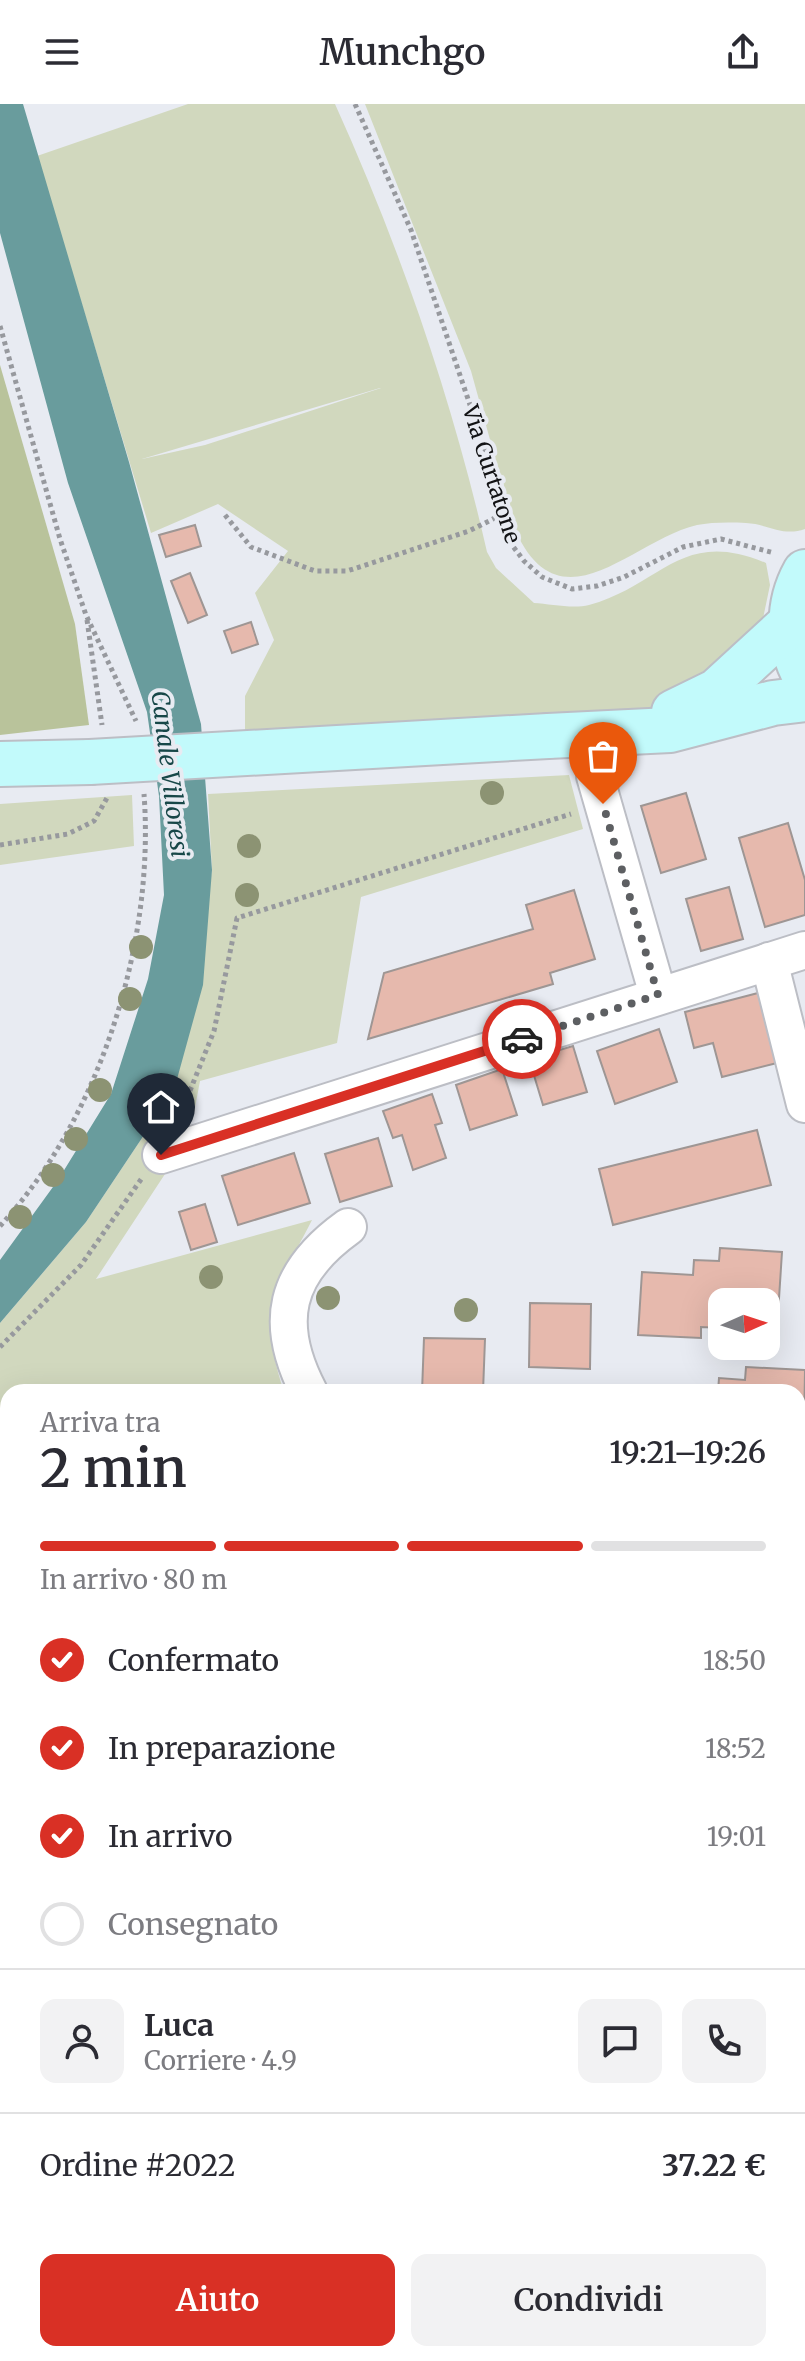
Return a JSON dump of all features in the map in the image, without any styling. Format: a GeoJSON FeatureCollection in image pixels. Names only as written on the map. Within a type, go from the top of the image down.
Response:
{"type":"FeatureCollection","features":[{"type":"Feature","properties":{"kind":"main road"},"geometry":{"type":"LineString","coordinates":[[795,564],[796,591],[791,623],[795,654],[805,676]]}},
{"type":"Feature","properties":{"kind":"main road"},"geometry":{"type":"LineString","coordinates":[[623,732],[717,691],[791,623]]}},
{"type":"Feature","properties":{"kind":"main road"},"geometry":{"type":"LineString","coordinates":[[0,764],[90,762],[670,730],[805,699]]}},
{"type":"Feature","properties":{"kind":"street"},"geometry":{"type":"LineString","coordinates":[[599,790],[658,995]]}},
{"type":"Feature","properties":{"kind":"street"},"geometry":{"type":"LineString","coordinates":[[161,1155],[805,950]]}},
{"type":"Feature","properties":{"kind":"street"},"geometry":{"type":"LineString","coordinates":[[769,961],[805,1104]]}},
{"type":"Feature","properties":{"kind":"street"},"geometry":{"type":"LineString","coordinates":[[305,1384],[294,1364],[287,1331],[291,1295],[303,1270],[323,1244],[348,1227]]}},
{"type":"Feature","properties":{"kind":"path","name":"Via Curtatone"},"geometry":{"type":"LineString","coordinates":[[355,104],[411,230],[496,482],[509,541],[524,561],[542,577],[572,589],[597,586],[624,577],[683,547],[721,539],[795,564]]}},
{"type":"Feature","properties":{"kind":"path"},"geometry":{"type":"LineString","coordinates":[[225,515],[251,547],[315,571],[347,571],[469,531],[503,514]]}},
{"type":"Feature","properties":{"kind":"path"},"geometry":{"type":"LineString","coordinates":[[0,1347],[81,1265],[161,1155],[201,1069],[214,1031],[237,918],[599,790]]}},
{"type":"Feature","properties":{"kind":"green space"},"geometry":{"type":"Polygon","coordinates":[[[188,104],[335,104],[381,213],[422,324],[458,437],[487,552],[496,568],[534,603],[576,607],[614,596],[692,555],[713,552],[737,554],[766,563],[770,585],[761,628],[669,705],[609,713],[245,739],[245,696],[274,640],[255,593],[288,551],[218,504],[151,533],[37,156],[188,104]],[[381,388],[142,459],[205,445],[381,388]]]}},
{"type":"Feature","properties":{"kind":"green space"},"geometry":{"type":"Polygon","coordinates":[[[365,104],[805,104],[805,529],[790,532],[740,523],[697,525],[672,534],[599,571],[576,577],[554,574],[533,559],[515,530],[471,371],[365,104]]]}},
{"type":"Feature","properties":{"kind":"green space"},"geometry":{"type":"Polygon","coordinates":[[[0,365],[75,624],[89,725],[0,735],[0,365]]]}},
{"type":"Feature","properties":{"kind":"green space"},"geometry":{"type":"Polygon","coordinates":[[[569,775],[583,829],[361,897],[337,1043],[200,1081],[193,1118],[165,1174],[96,1279],[312,1220],[288,1266],[274,1302],[272,1340],[282,1384],[0,1384],[0,1323],[86,1222],[174,1090],[212,870],[208,794],[569,775]]]}},
{"type":"Feature","properties":{"kind":"green space"},"geometry":{"type":"Polygon","coordinates":[[[132,795],[134,846],[0,865],[0,804],[132,795]]]}},
{"type":"Feature","properties":{"kind":"water","name":"Canale Villoresi"},"geometry":{"type":"Polygon","coordinates":[[[0,104],[23,104],[129,462],[201,724],[212,870],[203,985],[174,1090],[86,1222],[0,1323],[0,1260],[58,1180],[111,1094],[148,979],[164,895],[159,796],[147,712],[68,483],[0,233],[0,104]]]}},
{"type":"Feature","properties":{"kind":"building"},"geometry":{"type":"Polygon","coordinates":[[[195,525],[201,546],[166,557],[159,535],[195,525]]]}},
{"type":"Feature","properties":{"kind":"building"},"geometry":{"type":"Polygon","coordinates":[[[190,573],[207,615],[188,623],[171,581],[190,573]]]}},
{"type":"Feature","properties":{"kind":"building"},"geometry":{"type":"Polygon","coordinates":[[[251,622],[258,644],[232,653],[224,631],[251,622]]]}},
{"type":"Feature","properties":{"kind":"building"},"geometry":{"type":"Polygon","coordinates":[[[686,793],[706,859],[661,873],[641,806],[686,793]]]}},
{"type":"Feature","properties":{"kind":"building"},"geometry":{"type":"Polygon","coordinates":[[[788,823],[805,880],[805,915],[765,927],[739,838],[788,823]]]}},
{"type":"Feature","properties":{"kind":"building"},"geometry":{"type":"Polygon","coordinates":[[[729,887],[743,939],[701,951],[686,899],[729,887]]]}},
{"type":"Feature","properties":{"kind":"building"},"geometry":{"type":"Polygon","coordinates":[[[574,890],[595,959],[550,973],[553,984],[368,1039],[384,973],[533,929],[526,905],[574,890]]]}},
{"type":"Feature","properties":{"kind":"building"},"geometry":{"type":"Polygon","coordinates":[[[758,993],[777,1063],[722,1077],[713,1043],[694,1048],[685,1012],[758,993]]]}},
{"type":"Feature","properties":{"kind":"building"},"geometry":{"type":"Polygon","coordinates":[[[659,1029],[677,1082],[615,1104],[597,1051],[659,1029]]]}},
{"type":"Feature","properties":{"kind":"building"},"geometry":{"type":"Polygon","coordinates":[[[573,1046],[587,1092],[543,1105],[529,1059],[573,1046]]]}},
{"type":"Feature","properties":{"kind":"building"},"geometry":{"type":"Polygon","coordinates":[[[502,1069],[517,1115],[470,1130],[456,1085],[502,1069]]]}},
{"type":"Feature","properties":{"kind":"building"},"geometry":{"type":"Polygon","coordinates":[[[432,1094],[442,1123],[435,1125],[446,1158],[413,1170],[402,1135],[393,1138],[383,1111],[432,1094]]]}},
{"type":"Feature","properties":{"kind":"building"},"geometry":{"type":"Polygon","coordinates":[[[757,1130],[771,1185],[613,1225],[599,1169],[757,1130]]]}},
{"type":"Feature","properties":{"kind":"building"},"geometry":{"type":"Polygon","coordinates":[[[378,1138],[392,1186],[340,1202],[325,1154],[378,1138]]]}},
{"type":"Feature","properties":{"kind":"building"},"geometry":{"type":"Polygon","coordinates":[[[294,1153],[310,1203],[238,1225],[222,1176],[294,1153]]]}},
{"type":"Feature","properties":{"kind":"building"},"geometry":{"type":"Polygon","coordinates":[[[205,1204],[217,1242],[191,1250],[179,1212],[205,1204]]]}},
{"type":"Feature","properties":{"kind":"building"},"geometry":{"type":"Polygon","coordinates":[[[720,1248],[782,1252],[780,1288],[708,1288],[708,1327],[701,1327],[701,1338],[638,1335],[642,1272],[693,1275],[694,1260],[719,1261],[720,1248]]]}},
{"type":"Feature","properties":{"kind":"building"},"geometry":{"type":"Polygon","coordinates":[[[530,1303],[591,1304],[590,1369],[529,1367],[530,1303]]]}},
{"type":"Feature","properties":{"kind":"building"},"geometry":{"type":"Polygon","coordinates":[[[424,1338],[485,1339],[483,1384],[422,1384],[424,1338]]]}},
{"type":"Feature","properties":{"kind":"building"},"geometry":{"type":"Polygon","coordinates":[[[746,1367],[805,1370],[805,1384],[719,1384],[719,1378],[745,1380],[746,1367]]]}},
{"type":"Feature","properties":{"kind":"way so far"},"geometry":{"type":"LineString","coordinates":[[522,1039],[658,995],[603,804]]}},
{"type":"Feature","properties":{"kind":"route"},"geometry":{"type":"LineString","coordinates":[[161,1155],[522,1039]]}}]}
